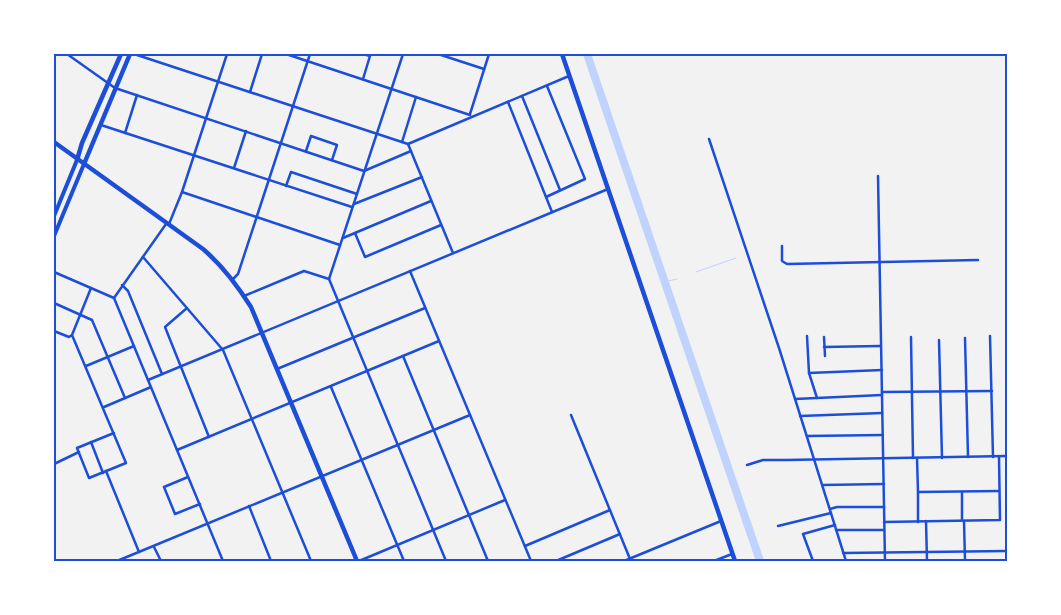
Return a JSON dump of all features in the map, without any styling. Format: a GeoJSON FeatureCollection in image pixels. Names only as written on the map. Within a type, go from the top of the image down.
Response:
{"type":"FeatureCollection","features":[{"type":"Feature","properties":{"kind":"main road"},"geometry":{"type":"LineString","coordinates":[[54,216],[82,143],[121,54]]}},
{"type":"Feature","properties":{"kind":"main road"},"geometry":{"type":"LineString","coordinates":[[54,236],[130,54]]}},
{"type":"Feature","properties":{"kind":"main road"},"geometry":{"type":"LineString","coordinates":[[562,54],[734,561]]}},
{"type":"Feature","properties":{"kind":"main road"},"geometry":{"type":"LineString","coordinates":[[54,142],[203,249],[233,279],[244,296],[262,334],[358,561]]}},
{"type":"Feature","properties":{"kind":"street"},"geometry":{"type":"LineString","coordinates":[[67,54],[115,88],[364,171],[411,151]]}},
{"type":"Feature","properties":{"kind":"street"},"geometry":{"type":"LineString","coordinates":[[134,54],[408,144],[470,116],[570,76]]}},
{"type":"Feature","properties":{"kind":"street"},"geometry":{"type":"LineString","coordinates":[[114,298],[168,223],[182,192],[227,54]]}},
{"type":"Feature","properties":{"kind":"street"},"geometry":{"type":"LineString","coordinates":[[250,92],[262,54]]}},
{"type":"Feature","properties":{"kind":"street"},"geometry":{"type":"LineString","coordinates":[[286,54],[470,116]]}},
{"type":"Feature","properties":{"kind":"street"},"geometry":{"type":"LineString","coordinates":[[233,279],[238,274],[310,54]]}},
{"type":"Feature","properties":{"kind":"street"},"geometry":{"type":"LineString","coordinates":[[362,79],[370,56],[363,54]]}},
{"type":"Feature","properties":{"kind":"street"},"geometry":{"type":"LineString","coordinates":[[403,54],[329,279],[446,561]]}},
{"type":"Feature","properties":{"kind":"street"},"geometry":{"type":"LineString","coordinates":[[438,54],[484,68]]}},
{"type":"Feature","properties":{"kind":"street"},"geometry":{"type":"LineString","coordinates":[[470,116],[489,54]]}},
{"type":"Feature","properties":{"kind":"street"},"geometry":{"type":"LineString","coordinates":[[546,197],[585,179],[547,86]]}},
{"type":"Feature","properties":{"kind":"street"},"geometry":{"type":"LineString","coordinates":[[125,133],[137,95]]}},
{"type":"Feature","properties":{"kind":"street"},"geometry":{"type":"LineString","coordinates":[[522,96],[561,190]]}},
{"type":"Feature","properties":{"kind":"street"},"geometry":{"type":"LineString","coordinates":[[402,142],[416,97]]}},
{"type":"Feature","properties":{"kind":"street"},"geometry":{"type":"LineString","coordinates":[[508,102],[552,212]]}},
{"type":"Feature","properties":{"kind":"street"},"geometry":{"type":"LineString","coordinates":[[100,125],[353,206],[422,177]]}},
{"type":"Feature","properties":{"kind":"street"},"geometry":{"type":"LineString","coordinates":[[234,169],[246,132]]}},
{"type":"Feature","properties":{"kind":"street"},"geometry":{"type":"LineString","coordinates":[[306,151],[311,136],[337,145],[332,160]]}},
{"type":"Feature","properties":{"kind":"street"},"geometry":{"type":"LineString","coordinates":[[708,139],[795,399],[846,561]]}},
{"type":"Feature","properties":{"kind":"street"},"geometry":{"type":"LineString","coordinates":[[408,144],[454,253]]}},
{"type":"Feature","properties":{"kind":"street"},"geometry":{"type":"LineString","coordinates":[[286,186],[291,172],[357,194]]}},
{"type":"Feature","properties":{"kind":"street"},"geometry":{"type":"LineString","coordinates":[[878,176],[885,561]]}},
{"type":"Feature","properties":{"kind":"street"},"geometry":{"type":"LineString","coordinates":[[148,380],[608,190]]}},
{"type":"Feature","properties":{"kind":"street"},"geometry":{"type":"LineString","coordinates":[[182,192],[340,245]]}},
{"type":"Feature","properties":{"kind":"street"},"geometry":{"type":"LineString","coordinates":[[343,238],[431,200]]}},
{"type":"Feature","properties":{"kind":"street"},"geometry":{"type":"LineString","coordinates":[[355,233],[365,257],[441,225]]}},
{"type":"Feature","properties":{"kind":"street"},"geometry":{"type":"LineString","coordinates":[[782,246],[782,261],[787,264],[978,260]]}},
{"type":"Feature","properties":{"kind":"street"},"geometry":{"type":"LineString","coordinates":[[143,257],[223,350],[312,561]]}},
{"type":"Feature","properties":{"kind":"street"},"geometry":{"type":"LineString","coordinates":[[244,296],[304,271],[329,279]]}},
{"type":"Feature","properties":{"kind":"street"},"geometry":{"type":"LineString","coordinates":[[410,271],[531,561]]}},
{"type":"Feature","properties":{"kind":"street"},"geometry":{"type":"LineString","coordinates":[[54,272],[114,298],[223,561]]}},
{"type":"Feature","properties":{"kind":"street"},"geometry":{"type":"LineString","coordinates":[[122,285],[128,290],[162,374]]}},
{"type":"Feature","properties":{"kind":"street"},"geometry":{"type":"LineString","coordinates":[[91,288],[72,335],[104,407],[126,463],[89,478],[77,448],[114,433]]}},
{"type":"Feature","properties":{"kind":"street"},"geometry":{"type":"LineString","coordinates":[[54,303],[92,320],[125,398]]}},
{"type":"Feature","properties":{"kind":"street"},"geometry":{"type":"LineString","coordinates":[[187,308],[165,327],[209,437]]}},
{"type":"Feature","properties":{"kind":"street"},"geometry":{"type":"LineString","coordinates":[[277,369],[425,308]]}},
{"type":"Feature","properties":{"kind":"street"},"geometry":{"type":"LineString","coordinates":[[54,331],[69,337],[72,335]]}},
{"type":"Feature","properties":{"kind":"street"},"geometry":{"type":"LineString","coordinates":[[807,336],[809,373],[817,398]]}},
{"type":"Feature","properties":{"kind":"street"},"geometry":{"type":"LineString","coordinates":[[911,336],[918,522]]}},
{"type":"Feature","properties":{"kind":"street"},"geometry":{"type":"LineString","coordinates":[[990,336],[994,457]]}},
{"type":"Feature","properties":{"kind":"street"},"geometry":{"type":"LineString","coordinates":[[824,337],[825,356]]}},
{"type":"Feature","properties":{"kind":"street"},"geometry":{"type":"LineString","coordinates":[[965,338],[968,457]]}},
{"type":"Feature","properties":{"kind":"street"},"geometry":{"type":"LineString","coordinates":[[939,340],[942,458]]}},
{"type":"Feature","properties":{"kind":"street"},"geometry":{"type":"LineString","coordinates":[[177,450],[439,341]]}},
{"type":"Feature","properties":{"kind":"street"},"geometry":{"type":"LineString","coordinates":[[86,366],[134,346]]}},
{"type":"Feature","properties":{"kind":"street"},"geometry":{"type":"LineString","coordinates":[[824,347],[881,346]]}},
{"type":"Feature","properties":{"kind":"street"},"geometry":{"type":"LineString","coordinates":[[403,356],[488,561]]}},
{"type":"Feature","properties":{"kind":"street"},"geometry":{"type":"LineString","coordinates":[[809,373],[882,370]]}},
{"type":"Feature","properties":{"kind":"street"},"geometry":{"type":"LineString","coordinates":[[104,407],[151,387]]}},
{"type":"Feature","properties":{"kind":"street"},"geometry":{"type":"LineString","coordinates":[[331,387],[404,561]]}},
{"type":"Feature","properties":{"kind":"street"},"geometry":{"type":"LineString","coordinates":[[795,399],[912,391],[992,391]]}},
{"type":"Feature","properties":{"kind":"street"},"geometry":{"type":"LineString","coordinates":[[800,416],[882,413]]}},
{"type":"Feature","properties":{"kind":"street"},"geometry":{"type":"LineString","coordinates":[[117,561],[470,415]]}},
{"type":"Feature","properties":{"kind":"street"},"geometry":{"type":"LineString","coordinates":[[571,415],[630,559]]}},
{"type":"Feature","properties":{"kind":"street"},"geometry":{"type":"LineString","coordinates":[[807,436],[883,435]]}},
{"type":"Feature","properties":{"kind":"street"},"geometry":{"type":"LineString","coordinates":[[91,442],[139,552]]}},
{"type":"Feature","properties":{"kind":"street"},"geometry":{"type":"LineString","coordinates":[[54,464],[79,452]]}},
{"type":"Feature","properties":{"kind":"street"},"geometry":{"type":"LineString","coordinates":[[747,465],[763,460],[1007,456]]}},
{"type":"Feature","properties":{"kind":"street"},"geometry":{"type":"LineString","coordinates":[[884,522],[1000,520],[999,457]]}},
{"type":"Feature","properties":{"kind":"street"},"geometry":{"type":"LineString","coordinates":[[188,477],[164,487],[175,514],[200,504]]}},
{"type":"Feature","properties":{"kind":"street"},"geometry":{"type":"LineString","coordinates":[[822,486],[884,484]]}},
{"type":"Feature","properties":{"kind":"street"},"geometry":{"type":"LineString","coordinates":[[918,492],[1000,491]]}},
{"type":"Feature","properties":{"kind":"street"},"geometry":{"type":"LineString","coordinates":[[962,492],[965,561]]}},
{"type":"Feature","properties":{"kind":"street"},"geometry":{"type":"LineString","coordinates":[[358,561],[505,500]]}},
{"type":"Feature","properties":{"kind":"street"},"geometry":{"type":"LineString","coordinates":[[249,506],[272,561]]}},
{"type":"Feature","properties":{"kind":"street"},"geometry":{"type":"LineString","coordinates":[[778,526],[838,507],[884,507]]}},
{"type":"Feature","properties":{"kind":"street"},"geometry":{"type":"LineString","coordinates":[[524,546],[610,510]]}},
{"type":"Feature","properties":{"kind":"street"},"geometry":{"type":"LineString","coordinates":[[624,561],[721,521]]}},
{"type":"Feature","properties":{"kind":"street"},"geometry":{"type":"LineString","coordinates":[[926,521],[927,561]]}},
{"type":"Feature","properties":{"kind":"street"},"geometry":{"type":"LineString","coordinates":[[813,561],[803,534],[835,525]]}},
{"type":"Feature","properties":{"kind":"street"},"geometry":{"type":"LineString","coordinates":[[836,530],[884,530]]}},
{"type":"Feature","properties":{"kind":"street"},"geometry":{"type":"LineString","coordinates":[[556,561],[620,534]]}},
{"type":"Feature","properties":{"kind":"street"},"geometry":{"type":"LineString","coordinates":[[154,546],[161,561]]}},
{"type":"Feature","properties":{"kind":"street"},"geometry":{"type":"LineString","coordinates":[[843,553],[1007,551]]}},
{"type":"Feature","properties":{"kind":"street"},"geometry":{"type":"LineString","coordinates":[[714,561],[732,554]]}},
{"type":"Feature","properties":{"kind":"street"},"geometry":{"type":"LineString","coordinates":[[127,557],[128,561]]}},
{"type":"Feature","properties":{"kind":"waterway"},"geometry":{"type":"LineString","coordinates":[[587,54],[760,561]]}},
{"type":"Feature","properties":{"kind":"waterway"},"geometry":{"type":"LineString","coordinates":[[696,272],[736,258]]}},
{"type":"Feature","properties":{"kind":"waterway"},"geometry":{"type":"LineString","coordinates":[[664,282],[677,279]]}}]}
